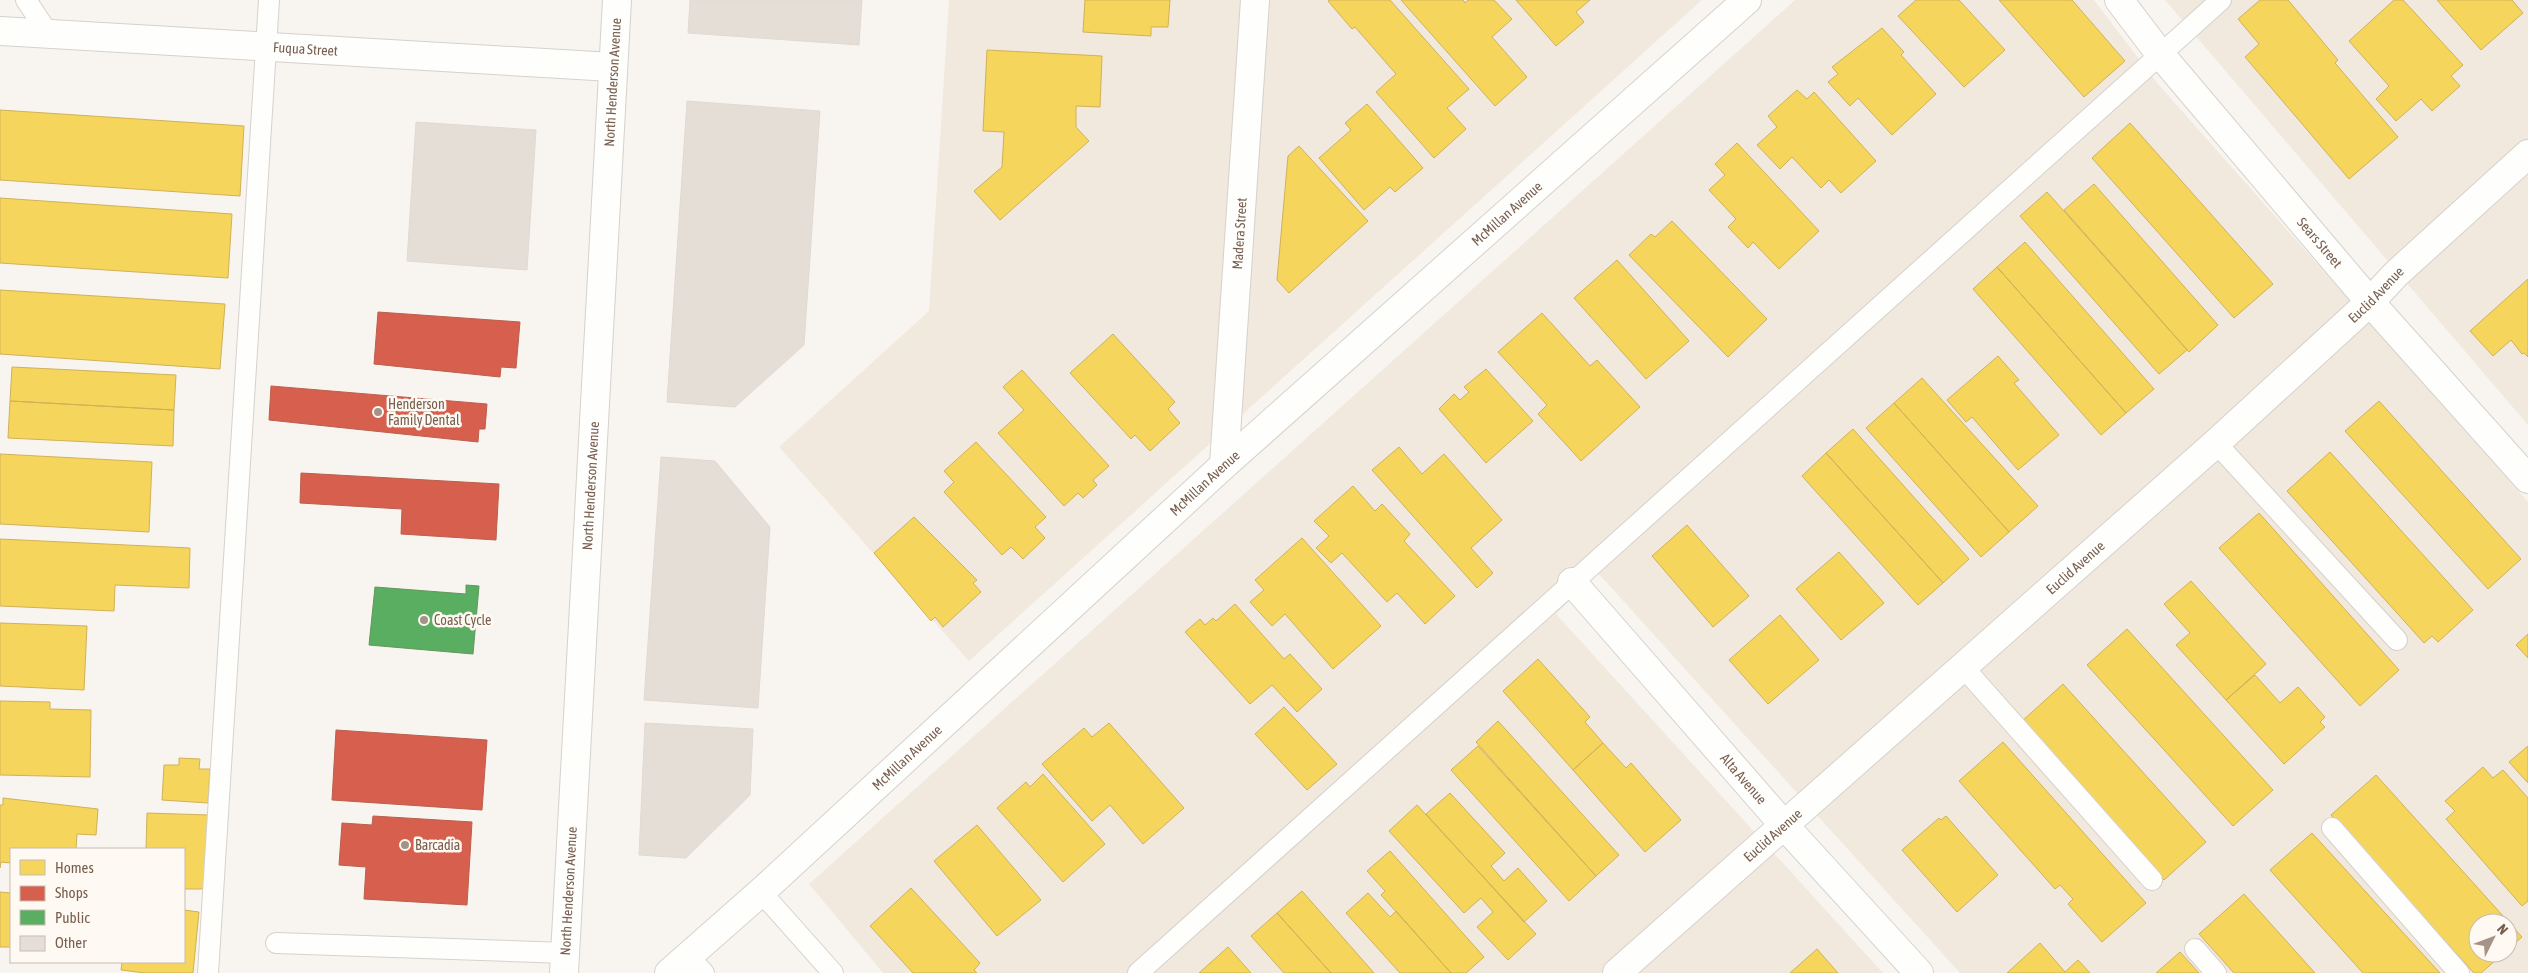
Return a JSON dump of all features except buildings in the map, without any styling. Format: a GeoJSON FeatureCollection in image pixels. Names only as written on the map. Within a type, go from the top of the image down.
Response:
{"type":"FeatureCollection","features":[{"type":"Feature","properties":{"kind":"street","name":"North Henderson Avenue"},"geometry":{"type":"LineString","coordinates":[[565,963],[604,272],[612,68],[617,0]]}},
{"type":"Feature","properties":{"kind":"street","name":"Madera Street"},"geometry":{"type":"LineString","coordinates":[[1224,465],[1255,0]]}},
{"type":"Feature","properties":{"kind":"street","name":"McMillan Avenue"},"geometry":{"type":"LineString","coordinates":[[687,967],[761,892],[1224,465],[1746,0]]}},
{"type":"Feature","properties":{"kind":"street","name":"Sears Street"},"geometry":{"type":"LineString","coordinates":[[2119,0],[2160,54],[2370,302],[2528,479]]}},
{"type":"Feature","properties":{"kind":"street","name":"Fuqua Street"},"geometry":{"type":"LineString","coordinates":[[0,30],[612,68]]}},
{"type":"Feature","properties":{"kind":"street","name":"Euclid Avenue"},"geometry":{"type":"LineString","coordinates":[[1622,971],[1783,824],[1964,668],[2216,444],[2370,302],[2396,274],[2528,154]]}},
{"type":"Feature","properties":{"kind":"street","name":"Alta Avenue"},"geometry":{"type":"LineString","coordinates":[[1572,582],[1783,824],[1919,973]]}},
{"type":"Feature","properties":{"kind":"lane"},"geometry":{"type":"LineString","coordinates":[[26,0],[48,34]]}},
{"type":"Feature","properties":{"kind":"lane"},"geometry":{"type":"LineString","coordinates":[[208,973],[269,0]]}},
{"type":"Feature","properties":{"kind":"lane"},"geometry":{"type":"LineString","coordinates":[[1138,973],[2221,0]]}},
{"type":"Feature","properties":{"kind":"lane"},"geometry":{"type":"LineString","coordinates":[[2216,444],[2397,640]]}},
{"type":"Feature","properties":{"kind":"lane"},"geometry":{"type":"LineString","coordinates":[[1964,668],[2152,880]]}},
{"type":"Feature","properties":{"kind":"lane"},"geometry":{"type":"LineString","coordinates":[[2332,828],[2460,973]]}},
{"type":"Feature","properties":{"kind":"lane"},"geometry":{"type":"LineString","coordinates":[[761,892],[833,973]]}},
{"type":"Feature","properties":{"kind":"lane"},"geometry":{"type":"LineString","coordinates":[[276,943],[565,963]]}},
{"type":"Feature","properties":{"kind":"lane"},"geometry":{"type":"LineString","coordinates":[[2195,949],[2216,973]]}},
{"type":"Feature","properties":{"kind":"shaded area"},"geometry":{"type":"Polygon","coordinates":[[[949,0],[1702,0],[969,661],[779,447],[929,311],[949,0]]]}},
{"type":"Feature","properties":{"kind":"shaded area"},"geometry":{"type":"Polygon","coordinates":[[[1795,0],[2094,0],[2158,84],[2528,502],[2528,973],[1960,973],[1598,573],[1556,614],[1883,973],[883,973],[809,884],[1795,0]]]}},
{"type":"Feature","properties":{"kind":"shaded area"},"geometry":{"type":"Polygon","coordinates":[[[2165,0],[2528,0],[2528,425],[2165,0]]]}},
{"type":"Feature","properties":{"kind":"place","name":"Henderson Family Dental"},"geometry":{"type":"Point","coordinates":[378,412]}},
{"type":"Feature","properties":{"kind":"place","name":"Coast Cycle"},"geometry":{"type":"Point","coordinates":[424,620]}},
{"type":"Feature","properties":{"kind":"place","name":"Barcadia"},"geometry":{"type":"Point","coordinates":[405,845]}}]}
